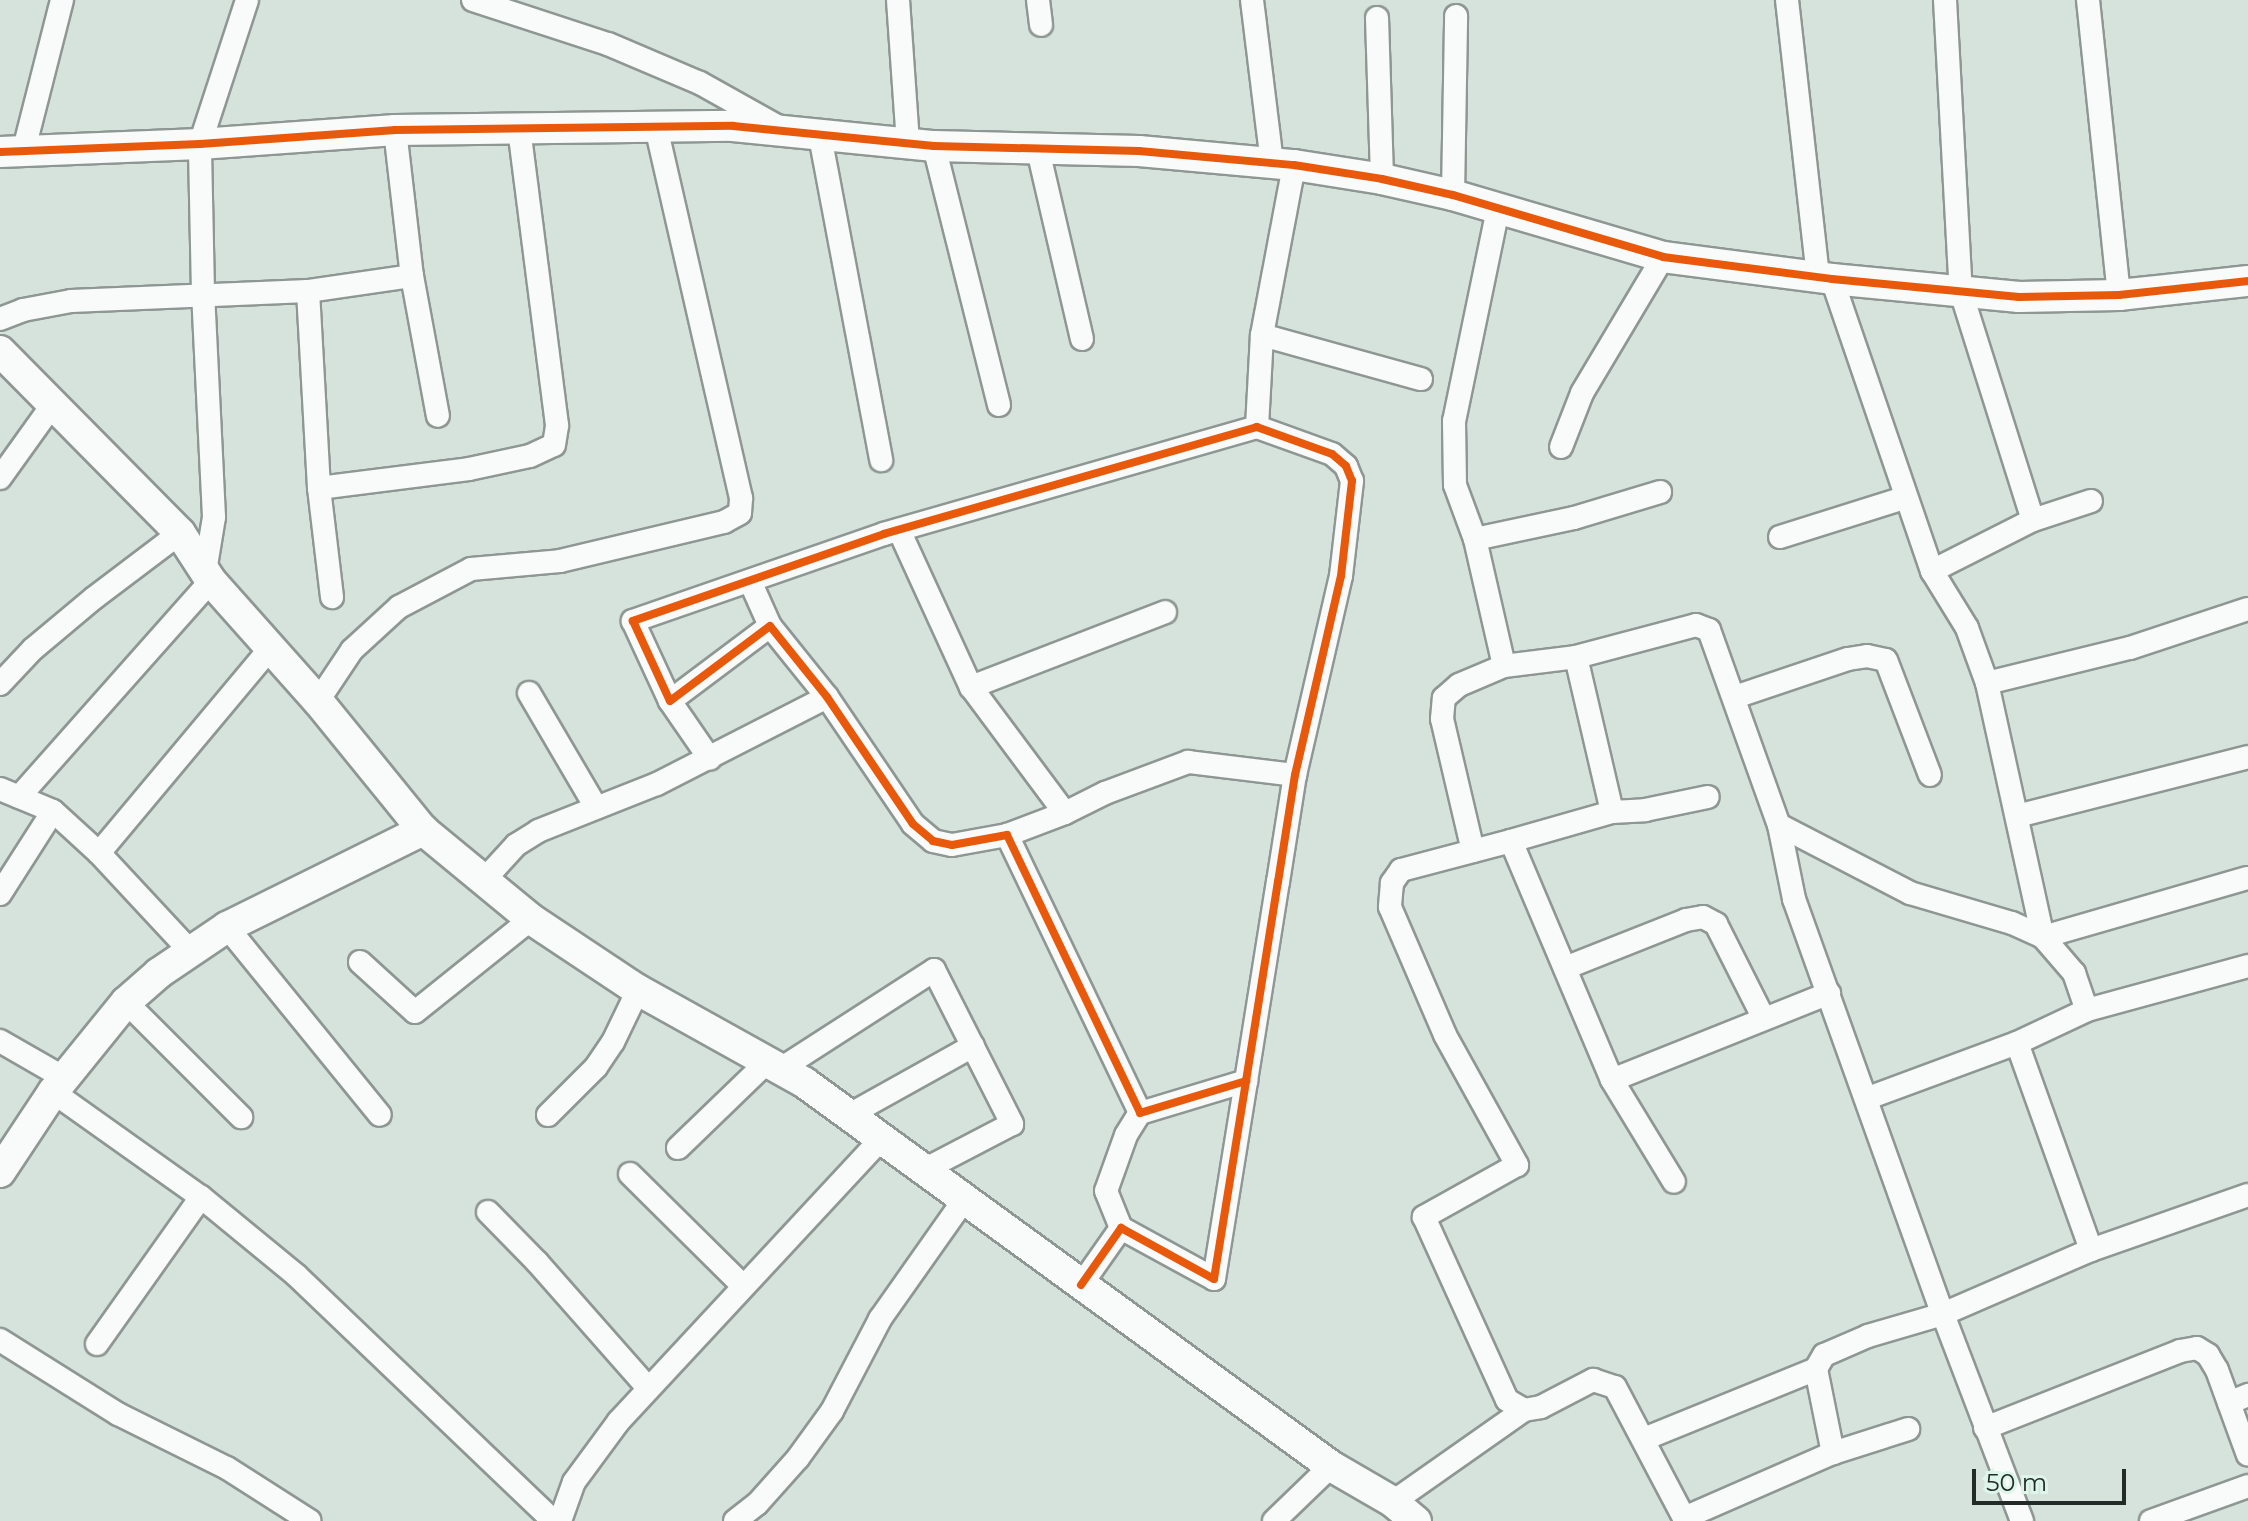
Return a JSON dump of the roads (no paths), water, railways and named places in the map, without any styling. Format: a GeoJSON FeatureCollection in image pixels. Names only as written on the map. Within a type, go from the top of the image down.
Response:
{"type":"FeatureCollection","features":[{"type":"Feature","properties":{"kind":"street"},"geometry":{"type":"LineString","coordinates":[[62,0],[12,151],[200,144],[395,130],[733,126],[921,144],[1139,151],[1283,164],[1382,179],[1453,195],[1663,257],[1961,292],[2019,297],[2119,295],[2248,281]]}},
{"type":"Feature","properties":{"kind":"street"},"geometry":{"type":"LineString","coordinates":[[192,953],[99,853],[53,811],[10,793],[208,577],[214,517],[203,293],[200,144],[247,0]]}},
{"type":"Feature","properties":{"kind":"street"},"geometry":{"type":"LineString","coordinates":[[473,0],[621,50],[700,83],[788,132]]}},
{"type":"Feature","properties":{"kind":"street"},"geometry":{"type":"LineString","coordinates":[[898,0],[921,144],[999,405]]}},
{"type":"Feature","properties":{"kind":"street"},"geometry":{"type":"LineString","coordinates":[[1038,0],[1041,25]]}},
{"type":"Feature","properties":{"kind":"street"},"geometry":{"type":"LineString","coordinates":[[1252,0],[1283,164],[1262,335],[1257,427]]}},
{"type":"Feature","properties":{"kind":"street"},"geometry":{"type":"LineString","coordinates":[[1787,0],[1825,278],[1932,571],[1967,628],[1987,683],[2043,937]]}},
{"type":"Feature","properties":{"kind":"street"},"geometry":{"type":"LineString","coordinates":[[1945,0],[1961,292],[2033,520]]}},
{"type":"Feature","properties":{"kind":"street"},"geometry":{"type":"LineString","coordinates":[[2088,0],[2119,295]]}},
{"type":"Feature","properties":{"kind":"street"},"geometry":{"type":"LineString","coordinates":[[1453,195],[1456,16]]}},
{"type":"Feature","properties":{"kind":"street"},"geometry":{"type":"LineString","coordinates":[[1377,18],[1382,179]]}},
{"type":"Feature","properties":{"kind":"street"},"geometry":{"type":"LineString","coordinates":[[319,488],[469,469],[530,456],[554,445],[557,425],[519,127]]}},
{"type":"Feature","properties":{"kind":"street"},"geometry":{"type":"LineString","coordinates":[[318,701],[352,650],[399,607],[471,569],[560,561],[724,522],[740,513],[741,498],[656,128]]}},
{"type":"Feature","properties":{"kind":"street"},"geometry":{"type":"LineString","coordinates":[[395,130],[412,276],[438,416]]}},
{"type":"Feature","properties":{"kind":"street"},"geometry":{"type":"LineString","coordinates":[[820,136],[881,460]]}},
{"type":"Feature","properties":{"kind":"street"},"geometry":{"type":"LineString","coordinates":[[1038,150],[1082,339]]}},
{"type":"Feature","properties":{"kind":"street"},"geometry":{"type":"LineString","coordinates":[[1498,209],[1454,421],[1455,485],[1475,539],[1504,666]]}},
{"type":"Feature","properties":{"kind":"street"},"geometry":{"type":"LineString","coordinates":[[1561,447],[1582,393],[1663,257]]}},
{"type":"Feature","properties":{"kind":"street"},"geometry":{"type":"LineString","coordinates":[[0,319],[23,310],[71,301],[203,293],[308,291],[412,276]]}},
{"type":"Feature","properties":{"kind":"street"},"geometry":{"type":"LineString","coordinates":[[308,291],[319,488],[332,597]]}},
{"type":"Feature","properties":{"kind":"street"},"geometry":{"type":"LineString","coordinates":[[1262,335],[1421,379]]}},
{"type":"Feature","properties":{"kind":"street"},"geometry":{"type":"LineString","coordinates":[[0,351],[180,533],[208,577],[269,650],[318,701],[423,830],[531,919],[638,990],[774,1065],[849,1115],[1331,1466],[1393,1502],[1416,1521]]}},
{"type":"Feature","properties":{"kind":"street"},"geometry":{"type":"LineString","coordinates":[[0,478],[53,404]]}},
{"type":"Feature","properties":{"kind":"street"},"geometry":{"type":"LineString","coordinates":[[710,759],[670,701],[633,621],[899,530],[1257,427],[1332,454],[1346,466],[1352,481],[1341,576],[1295,775],[1246,1081],[1214,1279],[1121,1228],[1106,1191],[1126,1135],[1140,1113],[1246,1081]]}},
{"type":"Feature","properties":{"kind":"street"},"geometry":{"type":"LineString","coordinates":[[1475,539],[1574,518],[1660,492]]}},
{"type":"Feature","properties":{"kind":"street"},"geometry":{"type":"LineString","coordinates":[[1780,537],[1904,498]]}},
{"type":"Feature","properties":{"kind":"street"},"geometry":{"type":"LineString","coordinates":[[1932,571],[2033,520],[2091,501]]}},
{"type":"Feature","properties":{"kind":"street"},"geometry":{"type":"LineString","coordinates":[[899,530],[971,687],[1065,813]]}},
{"type":"Feature","properties":{"kind":"street"},"geometry":{"type":"LineString","coordinates":[[0,684],[33,649],[180,533]]}},
{"type":"Feature","properties":{"kind":"street"},"geometry":{"type":"LineString","coordinates":[[750,581],[770,626],[827,697],[913,824],[933,841],[952,845],[1007,835],[1188,762],[1295,775]]}},
{"type":"Feature","properties":{"kind":"street"},"geometry":{"type":"LineString","coordinates":[[1987,683],[2130,648],[2248,609]]}},
{"type":"Feature","properties":{"kind":"street"},"geometry":{"type":"LineString","coordinates":[[971,687],[1165,612]]}},
{"type":"Feature","properties":{"kind":"street"},"geometry":{"type":"LineString","coordinates":[[1473,851],[1442,719],[1444,698],[1459,685],[1504,666],[1576,657],[1696,625],[1709,630],[1779,825],[1794,899],[1868,1098],[1943,1314],[2022,1521]]}},
{"type":"Feature","properties":{"kind":"street"},"geometry":{"type":"LineString","coordinates":[[670,701],[770,626]]}},
{"type":"Feature","properties":{"kind":"street"},"geometry":{"type":"LineString","coordinates":[[99,853],[269,650]]}},
{"type":"Feature","properties":{"kind":"street"},"geometry":{"type":"LineString","coordinates":[[1735,697],[1848,659],[1867,656],[1886,660],[1930,775]]}},
{"type":"Feature","properties":{"kind":"street"},"geometry":{"type":"LineString","coordinates":[[1576,657],[1612,812]]}},
{"type":"Feature","properties":{"kind":"street"},"geometry":{"type":"LineString","coordinates":[[529,693],[596,807]]}},
{"type":"Feature","properties":{"kind":"street"},"geometry":{"type":"LineString","coordinates":[[484,880],[516,845],[538,831],[710,759],[827,697]]}},
{"type":"Feature","properties":{"kind":"street"},"geometry":{"type":"LineString","coordinates":[[2017,816],[2088,801],[2248,757]]}},
{"type":"Feature","properties":{"kind":"street"},"geometry":{"type":"LineString","coordinates":[[1524,1410],[1507,1400],[1424,1217],[1517,1165],[1445,1035],[1390,907],[1392,883],[1401,870],[1612,812],[1645,810],[1708,797]]}},
{"type":"Feature","properties":{"kind":"street"},"geometry":{"type":"LineString","coordinates":[[0,894],[53,811]]}},
{"type":"Feature","properties":{"kind":"street"},"geometry":{"type":"LineString","coordinates":[[1779,825],[1910,893],[2012,923],[2043,937],[2074,973],[2087,1010]]}},
{"type":"Feature","properties":{"kind":"street"},"geometry":{"type":"LineString","coordinates":[[0,1172],[59,1085],[126,1002],[159,973],[227,927],[423,830]]}},
{"type":"Feature","properties":{"kind":"street"},"geometry":{"type":"LineString","coordinates":[[1007,835],[1140,1113]]}},
{"type":"Feature","properties":{"kind":"street"},"geometry":{"type":"LineString","coordinates":[[1511,841],[1612,1080],[1674,1182]]}},
{"type":"Feature","properties":{"kind":"street"},"geometry":{"type":"LineString","coordinates":[[2043,937],[2248,878]]}},
{"type":"Feature","properties":{"kind":"street"},"geometry":{"type":"LineString","coordinates":[[1565,968],[1686,920],[1703,917],[1716,924],[1764,1019]]}},
{"type":"Feature","properties":{"kind":"street"},"geometry":{"type":"LineString","coordinates":[[360,962],[415,1012],[531,919]]}},
{"type":"Feature","properties":{"kind":"street"},"geometry":{"type":"LineString","coordinates":[[227,927],[380,1115]]}},
{"type":"Feature","properties":{"kind":"street"},"geometry":{"type":"LineString","coordinates":[[1868,1098],[2017,1043],[2087,1010],[2248,966]]}},
{"type":"Feature","properties":{"kind":"street"},"geometry":{"type":"LineString","coordinates":[[678,1148],[774,1065],[934,970],[1012,1124],[924,1170]]}},
{"type":"Feature","properties":{"kind":"street"},"geometry":{"type":"LineString","coordinates":[[548,1115],[596,1067],[613,1042],[638,990]]}},
{"type":"Feature","properties":{"kind":"street"},"geometry":{"type":"LineString","coordinates":[[1612,1080],[1829,993]]}},
{"type":"Feature","properties":{"kind":"street"},"geometry":{"type":"LineString","coordinates":[[126,1002],[241,1117]]}},
{"type":"Feature","properties":{"kind":"street"},"geometry":{"type":"LineString","coordinates":[[0,1041],[296,1275],[553,1521]]}},
{"type":"Feature","properties":{"kind":"street"},"geometry":{"type":"LineString","coordinates":[[2017,1043],[2091,1250]]}},
{"type":"Feature","properties":{"kind":"street"},"geometry":{"type":"LineString","coordinates":[[849,1115],[973,1046]]}},
{"type":"Feature","properties":{"kind":"street"},"geometry":{"type":"LineString","coordinates":[[560,1521],[574,1482],[648,1388],[881,1139]]}},
{"type":"Feature","properties":{"kind":"street"},"geometry":{"type":"LineString","coordinates":[[630,1174],[743,1286]]}},
{"type":"Feature","properties":{"kind":"street"},"geometry":{"type":"LineString","coordinates":[[1644,1439],[1816,1369],[1824,1355],[1868,1336],[1943,1314],[2091,1250],[2248,1195]]}},
{"type":"Feature","properties":{"kind":"street"},"geometry":{"type":"LineString","coordinates":[[97,1344],[201,1197]]}},
{"type":"Feature","properties":{"kind":"street"},"geometry":{"type":"LineString","coordinates":[[735,1521],[757,1504],[788,1469],[832,1411],[880,1319],[964,1200]]}},
{"type":"Feature","properties":{"kind":"street"},"geometry":{"type":"LineString","coordinates":[[488,1212],[537,1262],[648,1388]]}},
{"type":"Feature","properties":{"kind":"street"},"geometry":{"type":"LineString","coordinates":[[1081,1285],[1121,1228]]}},
{"type":"Feature","properties":{"kind":"street"},"geometry":{"type":"LineString","coordinates":[[0,1340],[118,1414],[227,1468],[310,1521]]}},
{"type":"Feature","properties":{"kind":"street"},"geometry":{"type":"LineString","coordinates":[[1985,1428],[2180,1351],[2197,1348],[2208,1355],[2238,1399],[2248,1455]]}},
{"type":"Feature","properties":{"kind":"street"},"geometry":{"type":"LineString","coordinates":[[1816,1369],[1833,1453]]}},
{"type":"Feature","properties":{"kind":"street"},"geometry":{"type":"LineString","coordinates":[[1393,1502],[1524,1410],[1541,1407],[1593,1380],[1615,1387],[1644,1439],[1680,1519],[1833,1453],[1908,1429]]}},
{"type":"Feature","properties":{"kind":"street"},"geometry":{"type":"LineString","coordinates":[[1274,1521],[1331,1466]]}},
{"type":"Feature","properties":{"kind":"street"},"geometry":{"type":"LineString","coordinates":[[2151,1521],[2248,1486]]}}]}
